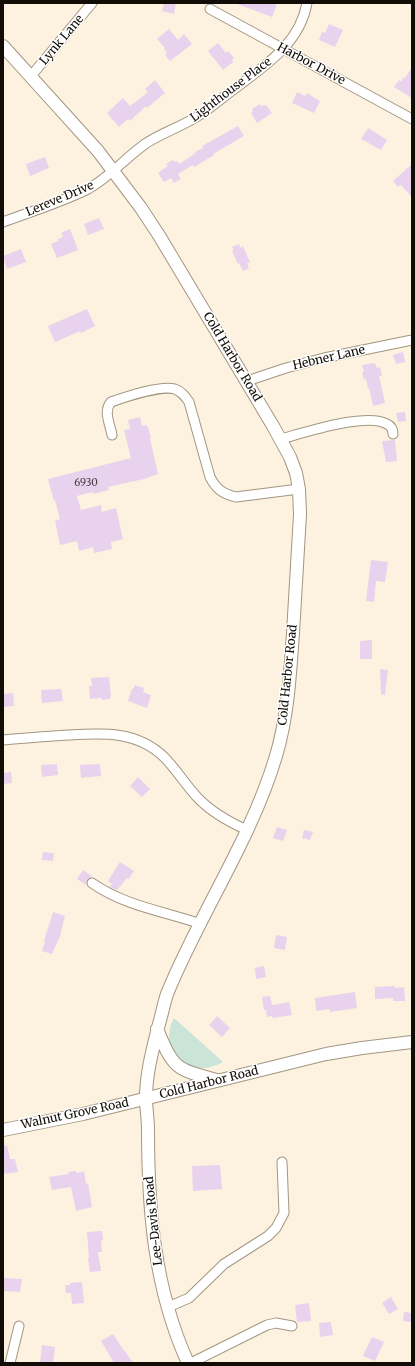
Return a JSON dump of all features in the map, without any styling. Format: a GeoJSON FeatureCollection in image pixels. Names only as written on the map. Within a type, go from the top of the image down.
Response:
{"type":"FeatureCollection","features":[{"type":"Feature","properties":{"kind":"main road","name":"Cold Harbor Road"},"geometry":{"type":"LineString","coordinates":[[3,46],[98,151],[141,208],[160,237],[281,439],[296,473],[299,489],[300,514],[291,668],[287,711],[276,757],[247,830],[166,997],[150,1065],[146,1098],[326,1054],[412,1042]]}},
{"type":"Feature","properties":{"kind":"main road"},"geometry":{"type":"LineString","coordinates":[[158,1029],[169,1058],[178,1067],[192,1073],[219,1080]]}},
{"type":"Feature","properties":{"kind":"main road","name":"Walnut Grove Road"},"geometry":{"type":"LineString","coordinates":[[3,1130],[83,1114],[146,1098]]}},
{"type":"Feature","properties":{"kind":"main road","name":"Lee-Davis Road"},"geometry":{"type":"LineString","coordinates":[[146,1098],[148,1125],[148,1174],[156,1261],[171,1321],[190,1363]]}},
{"type":"Feature","properties":{"kind":"street","name":"Lynk Lane"},"geometry":{"type":"LineString","coordinates":[[31,76],[92,3]]}},
{"type":"Feature","properties":{"kind":"street","name":"Lighthouse Place"},"geometry":{"type":"LineString","coordinates":[[114,171],[145,144],[199,116],[270,62],[296,34],[307,3]]}},
{"type":"Feature","properties":{"kind":"street","name":"Harbor Drive"},"geometry":{"type":"LineString","coordinates":[[210,9],[412,119]]}},
{"type":"Feature","properties":{"kind":"street","name":"Lereve Drive"},"geometry":{"type":"LineString","coordinates":[[3,222],[86,190],[100,182],[114,171]]}},
{"type":"Feature","properties":{"kind":"street","name":"Hebner Lane"},"geometry":{"type":"LineString","coordinates":[[247,381],[286,368],[324,358],[412,340]]}},
{"type":"Feature","properties":{"kind":"street"},"geometry":{"type":"LineString","coordinates":[[112,435],[106,411],[111,402],[148,391],[167,388],[174,389],[181,392],[189,402],[210,477],[214,485],[220,491],[227,495],[236,497],[299,489]]}},
{"type":"Feature","properties":{"kind":"street"},"geometry":{"type":"LineString","coordinates":[[281,439],[340,424],[366,420],[387,424],[391,428],[393,434]]}},
{"type":"Feature","properties":{"kind":"street"},"geometry":{"type":"LineString","coordinates":[[3,740],[105,733],[122,735],[136,739],[151,747],[162,756],[198,798],[212,810],[247,830]]}},
{"type":"Feature","properties":{"kind":"street"},"geometry":{"type":"LineString","coordinates":[[92,883],[120,900],[201,924]]}},
{"type":"Feature","properties":{"kind":"street"},"geometry":{"type":"LineString","coordinates":[[168,1307],[189,1298],[224,1264],[268,1236],[276,1228],[284,1213],[282,1162]]}},
{"type":"Feature","properties":{"kind":"street"},"geometry":{"type":"LineString","coordinates":[[190,1363],[266,1325],[276,1323],[292,1326]]}},
{"type":"Feature","properties":{"kind":"street"},"geometry":{"type":"LineString","coordinates":[[10,1363],[19,1326]]}},
{"type":"Feature","properties":{"kind":"green space"},"geometry":{"type":"Polygon","coordinates":[[[174,1018],[223,1062],[211,1067],[190,1067],[175,1056],[169,1038],[170,1028],[174,1018]]]}},
{"type":"Feature","properties":{"kind":"building"},"geometry":{"type":"Polygon","coordinates":[[[164,3],[176,3],[174,14],[162,11],[164,3]]]}},
{"type":"Feature","properties":{"kind":"building"},"geometry":{"type":"Polygon","coordinates":[[[237,3],[270,3],[277,5],[272,17],[237,3]]]}},
{"type":"Feature","properties":{"kind":"building"},"geometry":{"type":"Polygon","coordinates":[[[329,24],[343,30],[335,47],[319,40],[322,32],[325,33],[329,24]]]}},
{"type":"Feature","properties":{"kind":"building"},"geometry":{"type":"Polygon","coordinates":[[[169,29],[178,40],[184,34],[192,44],[170,61],[165,55],[167,53],[164,49],[165,48],[157,39],[169,29]]]}},
{"type":"Feature","properties":{"kind":"building"},"geometry":{"type":"Polygon","coordinates":[[[218,43],[226,53],[228,51],[234,58],[232,60],[233,62],[223,70],[208,51],[218,43]]]}},
{"type":"Feature","properties":{"kind":"building"},"geometry":{"type":"Polygon","coordinates":[[[412,67],[412,98],[394,87],[399,80],[401,82],[404,77],[405,78],[412,67]]]}},
{"type":"Feature","properties":{"kind":"building"},"geometry":{"type":"Polygon","coordinates":[[[155,80],[165,93],[147,108],[146,106],[130,121],[128,119],[119,127],[107,113],[123,98],[130,106],[148,92],[145,89],[155,80]]]}},
{"type":"Feature","properties":{"kind":"building"},"geometry":{"type":"Polygon","coordinates":[[[297,92],[305,96],[307,93],[320,101],[314,113],[292,103],[297,92]]]}},
{"type":"Feature","properties":{"kind":"building"},"geometry":{"type":"Polygon","coordinates":[[[260,104],[261,106],[266,105],[272,113],[257,123],[251,113],[253,111],[252,109],[260,104]]]}},
{"type":"Feature","properties":{"kind":"building"},"geometry":{"type":"Polygon","coordinates":[[[238,126],[244,136],[194,167],[193,165],[178,174],[181,179],[174,183],[171,178],[164,182],[158,173],[168,166],[166,164],[173,160],[175,162],[177,161],[179,164],[203,148],[202,146],[238,126]]]}},
{"type":"Feature","properties":{"kind":"building"},"geometry":{"type":"Polygon","coordinates":[[[368,128],[387,140],[381,150],[361,139],[368,128]]]}},
{"type":"Feature","properties":{"kind":"building"},"geometry":{"type":"Polygon","coordinates":[[[45,157],[49,168],[30,176],[26,164],[45,157]]]}},
{"type":"Feature","properties":{"kind":"building"},"geometry":{"type":"Polygon","coordinates":[[[412,164],[412,197],[401,185],[398,187],[393,181],[412,164]]]}},
{"type":"Feature","properties":{"kind":"building"},"geometry":{"type":"Polygon","coordinates":[[[99,218],[104,229],[88,235],[84,224],[99,218]]]}},
{"type":"Feature","properties":{"kind":"building"},"geometry":{"type":"Polygon","coordinates":[[[70,229],[78,250],[57,258],[51,244],[63,237],[61,233],[70,229]]]}},
{"type":"Feature","properties":{"kind":"building"},"geometry":{"type":"Polygon","coordinates":[[[239,244],[240,248],[243,246],[250,262],[247,263],[249,268],[243,271],[232,251],[234,250],[232,247],[239,244]]]}},
{"type":"Feature","properties":{"kind":"building"},"geometry":{"type":"Polygon","coordinates":[[[21,249],[26,262],[7,269],[3,256],[21,249]]]}},
{"type":"Feature","properties":{"kind":"building"},"geometry":{"type":"Polygon","coordinates":[[[87,309],[95,326],[81,333],[80,331],[55,342],[48,326],[87,309]]]}},
{"type":"Feature","properties":{"kind":"building"},"geometry":{"type":"Polygon","coordinates":[[[403,352],[405,362],[396,364],[393,355],[403,352]]]}},
{"type":"Feature","properties":{"kind":"building"},"geometry":{"type":"Polygon","coordinates":[[[375,363],[377,368],[380,367],[382,376],[379,376],[385,403],[373,406],[366,379],[364,380],[362,365],[375,363]]]}},
{"type":"Feature","properties":{"kind":"building"},"geometry":{"type":"Polygon","coordinates":[[[405,412],[406,421],[398,422],[396,413],[405,412]]]}},
{"type":"Feature","properties":{"kind":"building"},"geometry":{"type":"Polygon","coordinates":[[[140,417],[142,426],[146,425],[148,427],[158,474],[144,479],[108,487],[109,490],[77,496],[81,510],[101,505],[102,512],[116,508],[123,539],[111,542],[112,549],[94,553],[93,547],[79,551],[77,541],[60,545],[55,521],[60,519],[48,479],[131,458],[124,430],[130,429],[128,420],[140,417]]]}},
{"type":"Feature","properties":{"kind":"building"},"geometry":{"type":"Polygon","coordinates":[[[395,440],[397,461],[386,462],[382,441],[395,440]]]}},
{"type":"Feature","properties":{"kind":"building"},"geometry":{"type":"Polygon","coordinates":[[[371,560],[388,562],[385,582],[376,581],[374,602],[366,601],[371,560]]]}},
{"type":"Feature","properties":{"kind":"building"},"geometry":{"type":"Polygon","coordinates":[[[372,640],[372,659],[360,659],[360,641],[372,640]]]}},
{"type":"Feature","properties":{"kind":"building"},"geometry":{"type":"Polygon","coordinates":[[[380,669],[388,670],[385,695],[381,694],[380,669]]]}},
{"type":"Feature","properties":{"kind":"building"},"geometry":{"type":"Polygon","coordinates":[[[109,677],[110,699],[90,699],[89,686],[92,686],[91,678],[109,677]]]}},
{"type":"Feature","properties":{"kind":"building"},"geometry":{"type":"Polygon","coordinates":[[[135,685],[144,688],[143,692],[151,695],[147,708],[128,701],[135,685]]]}},
{"type":"Feature","properties":{"kind":"building"},"geometry":{"type":"Polygon","coordinates":[[[61,689],[63,701],[42,703],[41,690],[61,689]]]}},
{"type":"Feature","properties":{"kind":"building"},"geometry":{"type":"Polygon","coordinates":[[[13,693],[14,706],[3,707],[3,694],[13,693]]]}},
{"type":"Feature","properties":{"kind":"building"},"geometry":{"type":"Polygon","coordinates":[[[57,764],[58,775],[42,777],[41,765],[57,764]]]}},
{"type":"Feature","properties":{"kind":"building"},"geometry":{"type":"Polygon","coordinates":[[[100,764],[101,776],[81,778],[80,765],[100,764]]]}},
{"type":"Feature","properties":{"kind":"building"},"geometry":{"type":"Polygon","coordinates":[[[11,772],[12,783],[3,784],[3,773],[11,772]]]}},
{"type":"Feature","properties":{"kind":"building"},"geometry":{"type":"Polygon","coordinates":[[[138,777],[150,789],[142,797],[130,786],[138,777]]]}},
{"type":"Feature","properties":{"kind":"building"},"geometry":{"type":"Polygon","coordinates":[[[277,827],[287,830],[283,841],[273,838],[277,827]]]}},
{"type":"Feature","properties":{"kind":"building"},"geometry":{"type":"Polygon","coordinates":[[[304,830],[313,832],[310,840],[302,838],[304,830]]]}},
{"type":"Feature","properties":{"kind":"building"},"geometry":{"type":"Polygon","coordinates":[[[43,852],[54,853],[53,861],[42,860],[43,852]]]}},
{"type":"Feature","properties":{"kind":"building"},"geometry":{"type":"Polygon","coordinates":[[[120,862],[134,871],[129,879],[127,878],[117,890],[110,887],[112,884],[108,881],[120,862]]]}},
{"type":"Feature","properties":{"kind":"building"},"geometry":{"type":"Polygon","coordinates":[[[83,870],[92,876],[87,880],[86,885],[77,879],[83,870]]]}},
{"type":"Feature","properties":{"kind":"building"},"geometry":{"type":"Polygon","coordinates":[[[53,912],[65,916],[60,936],[52,954],[42,951],[53,912]]]}},
{"type":"Feature","properties":{"kind":"building"},"geometry":{"type":"Polygon","coordinates":[[[276,935],[287,937],[285,950],[274,948],[276,935]]]}},
{"type":"Feature","properties":{"kind":"building"},"geometry":{"type":"Polygon","coordinates":[[[264,966],[266,977],[256,979],[255,968],[264,966]]]}},
{"type":"Feature","properties":{"kind":"building"},"geometry":{"type":"Polygon","coordinates":[[[394,986],[395,988],[404,987],[405,1001],[393,1001],[393,998],[375,999],[375,987],[394,986]]]}},
{"type":"Feature","properties":{"kind":"building"},"geometry":{"type":"Polygon","coordinates":[[[355,992],[357,1008],[330,1012],[329,1009],[316,1011],[315,998],[355,992]]]}},
{"type":"Feature","properties":{"kind":"building"},"geometry":{"type":"Polygon","coordinates":[[[270,996],[272,1005],[289,1002],[292,1015],[273,1018],[272,1016],[267,1017],[266,1010],[264,1010],[262,997],[270,996]]]}},
{"type":"Feature","properties":{"kind":"building"},"geometry":{"type":"Polygon","coordinates":[[[217,1016],[230,1028],[222,1037],[209,1025],[217,1016]]]}},
{"type":"Feature","properties":{"kind":"building"},"geometry":{"type":"Polygon","coordinates":[[[7,1145],[10,1159],[15,1159],[18,1172],[3,1174],[3,1146],[7,1145]]]}},
{"type":"Feature","properties":{"kind":"building"},"geometry":{"type":"Polygon","coordinates":[[[220,1165],[222,1189],[193,1191],[192,1166],[220,1165]]]}},
{"type":"Feature","properties":{"kind":"building"},"geometry":{"type":"Polygon","coordinates":[[[76,1171],[77,1173],[84,1171],[86,1184],[88,1183],[92,1207],[76,1211],[71,1187],[52,1190],[49,1177],[69,1174],[68,1172],[76,1171]]]}},
{"type":"Feature","properties":{"kind":"building"},"geometry":{"type":"Polygon","coordinates":[[[102,1231],[102,1252],[98,1252],[101,1271],[90,1272],[87,1232],[102,1231]]]}},
{"type":"Feature","properties":{"kind":"building"},"geometry":{"type":"Polygon","coordinates":[[[4,1278],[22,1279],[20,1292],[3,1291],[4,1278]]]}},
{"type":"Feature","properties":{"kind":"building"},"geometry":{"type":"Polygon","coordinates":[[[82,1282],[84,1303],[72,1304],[71,1293],[66,1293],[65,1285],[82,1282]]]}},
{"type":"Feature","properties":{"kind":"building"},"geometry":{"type":"Polygon","coordinates":[[[391,1297],[398,1309],[389,1314],[382,1303],[391,1297]]]}},
{"type":"Feature","properties":{"kind":"building"},"geometry":{"type":"Polygon","coordinates":[[[309,1303],[311,1321],[297,1322],[295,1305],[309,1303]]]}},
{"type":"Feature","properties":{"kind":"building"},"geometry":{"type":"Polygon","coordinates":[[[404,1312],[412,1313],[411,1322],[403,1321],[404,1312]]]}},
{"type":"Feature","properties":{"kind":"building"},"geometry":{"type":"Polygon","coordinates":[[[331,1322],[333,1335],[320,1337],[319,1323],[331,1322]]]}},
{"type":"Feature","properties":{"kind":"building"},"geometry":{"type":"Polygon","coordinates":[[[113,1334],[133,1363],[114,1363],[101,1341],[113,1334]]]}},
{"type":"Feature","properties":{"kind":"building"},"geometry":{"type":"Polygon","coordinates":[[[372,1337],[384,1342],[375,1361],[363,1356],[372,1337]]]}},
{"type":"Feature","properties":{"kind":"building"},"geometry":{"type":"Polygon","coordinates":[[[42,1345],[55,1347],[53,1363],[40,1363],[42,1345]]]}}]}
